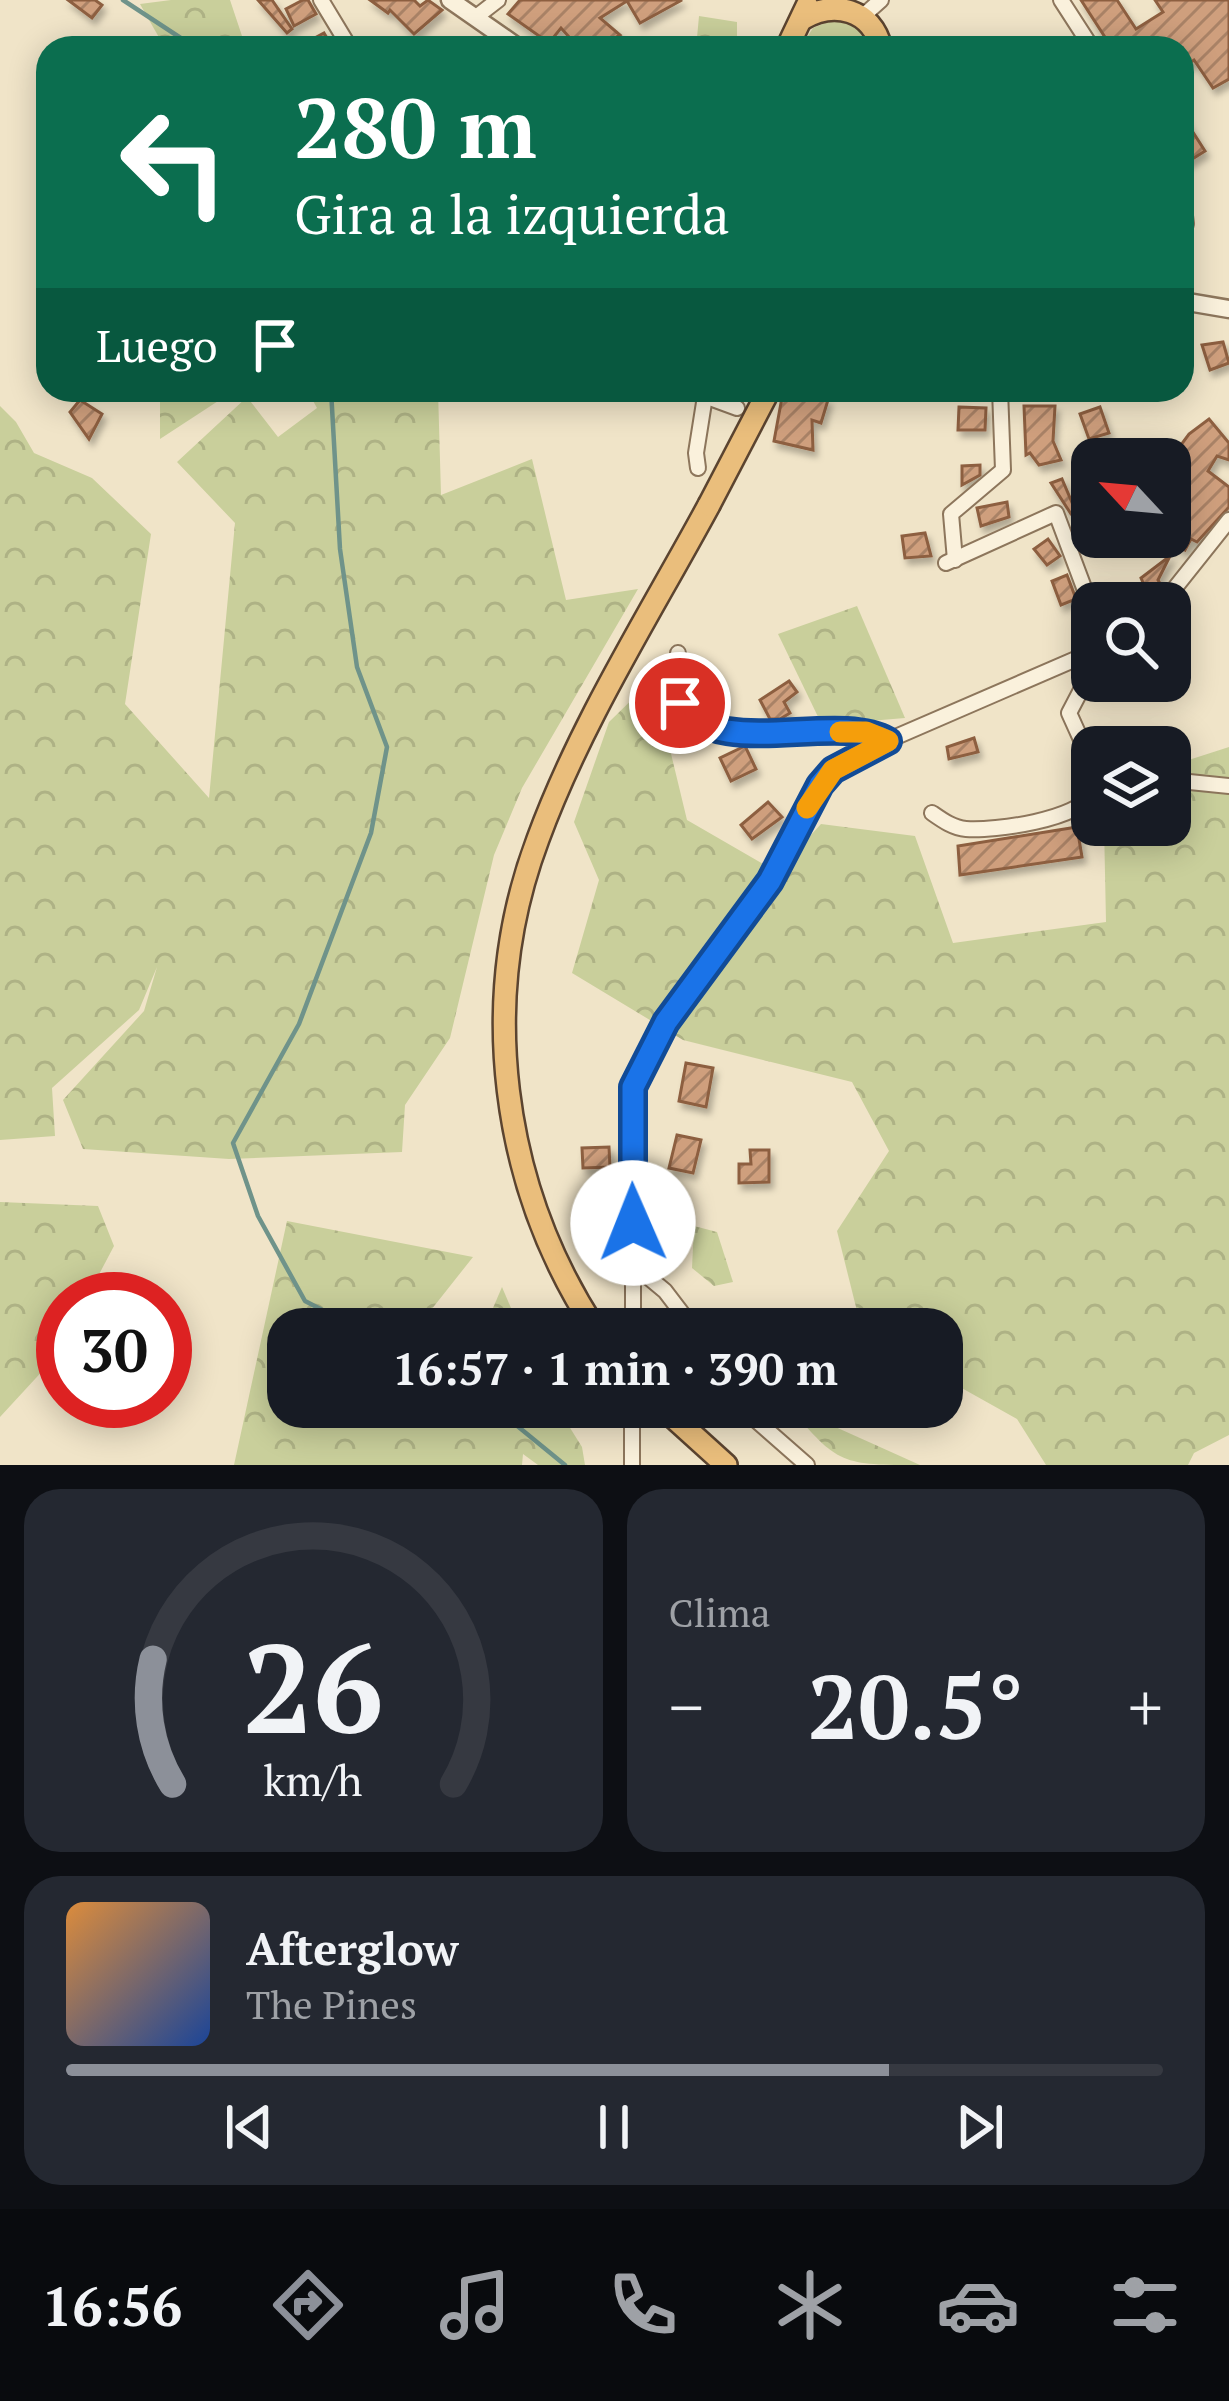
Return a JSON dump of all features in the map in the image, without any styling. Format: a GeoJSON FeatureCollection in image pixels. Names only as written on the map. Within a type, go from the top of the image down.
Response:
{"type":"FeatureCollection","features":[{"type":"Feature","properties":{"kind":"highway"},"geometry":{"type":"LineString","coordinates":[[791,36],[806,9],[827,7],[855,9],[876,36]]}},
{"type":"Feature","properties":{"kind":"highway"},"geometry":{"type":"LineString","coordinates":[[582,1308],[556,1265],[523,1171],[509,1112],[503,1022],[511,938],[520,893],[553,799],[763,402]]}},
{"type":"Feature","properties":{"kind":"highway"},"geometry":{"type":"LineString","coordinates":[[685,1428],[726,1465]]}},
{"type":"Feature","properties":{"kind":"street"},"geometry":{"type":"LineString","coordinates":[[320,0],[342,36]]}},
{"type":"Feature","properties":{"kind":"street"},"geometry":{"type":"LineString","coordinates":[[450,0],[502,36]]}},
{"type":"Feature","properties":{"kind":"street"},"geometry":{"type":"LineString","coordinates":[[476,17],[498,0]]}},
{"type":"Feature","properties":{"kind":"street"},"geometry":{"type":"LineString","coordinates":[[855,9],[880,0]]}},
{"type":"Feature","properties":{"kind":"street"},"geometry":{"type":"LineString","coordinates":[[1060,0],[1084,36]]}},
{"type":"Feature","properties":{"kind":"street"},"geometry":{"type":"LineString","coordinates":[[1194,304],[1229,309]]}},
{"type":"Feature","properties":{"kind":"street"},"geometry":{"type":"LineString","coordinates":[[698,468],[704,402]]}},
{"type":"Feature","properties":{"kind":"street"},"geometry":{"type":"LineString","coordinates":[[723,402],[737,408]]}},
{"type":"Feature","properties":{"kind":"street"},"geometry":{"type":"LineString","coordinates":[[1000,402],[1003,470],[951,514],[950,562],[1056,513],[1082,582]]}},
{"type":"Feature","properties":{"kind":"street"},"geometry":{"type":"LineString","coordinates":[[1180,582],[1229,520]]}},
{"type":"Feature","properties":{"kind":"street"},"geometry":{"type":"LineString","coordinates":[[678,653],[680,703],[698,724],[770,733],[866,732],[888,741]]}},
{"type":"Feature","properties":{"kind":"street"},"geometry":{"type":"LineString","coordinates":[[633,1308],[633,1087],[666,1022],[770,881],[820,785],[833,770],[888,741],[1071,660]]}},
{"type":"Feature","properties":{"kind":"street"},"geometry":{"type":"LineString","coordinates":[[1191,782],[1229,786]]}},
{"type":"Feature","properties":{"kind":"street"},"geometry":{"type":"LineString","coordinates":[[932,813],[962,829],[1071,813]]}},
{"type":"Feature","properties":{"kind":"street"},"geometry":{"type":"LineString","coordinates":[[634,1266],[678,1308]]}},
{"type":"Feature","properties":{"kind":"street"},"geometry":{"type":"LineString","coordinates":[[632,1428],[632,1465]]}},
{"type":"Feature","properties":{"kind":"street"},"geometry":{"type":"LineString","coordinates":[[765,1428],[807,1465]]}},
{"type":"Feature","properties":{"kind":"green space"},"geometry":{"type":"Polygon","coordinates":[[[230,0],[242,36],[158,36],[140,4],[230,0]]]}},
{"type":"Feature","properties":{"kind":"green space"},"geometry":{"type":"Polygon","coordinates":[[[699,16],[737,22],[737,36],[697,36],[699,16]]]}},
{"type":"Feature","properties":{"kind":"green space"},"geometry":{"type":"Polygon","coordinates":[[[835,19],[858,25],[865,36],[808,36],[813,28],[835,19]]]}},
{"type":"Feature","properties":{"kind":"green space"},"geometry":{"type":"Polygon","coordinates":[[[160,402],[217,402],[160,439],[160,402]]]}},
{"type":"Feature","properties":{"kind":"green space"},"geometry":{"type":"Polygon","coordinates":[[[242,402],[251,402],[278,437],[317,408],[314,402],[438,402],[441,495],[532,459],[566,600],[638,589],[522,788],[494,855],[450,1038],[405,1105],[402,1152],[229,1159],[83,1149],[63,1100],[144,1011],[157,967],[139,1010],[52,1088],[55,1136],[0,1140],[0,406],[34,453],[92,478],[151,534],[125,704],[209,798],[235,523],[177,462],[242,402]]]}},
{"type":"Feature","properties":{"kind":"green space"},"geometry":{"type":"Polygon","coordinates":[[[857,606],[905,718],[822,725],[778,634],[857,606]]]}},
{"type":"Feature","properties":{"kind":"green space"},"geometry":{"type":"Polygon","coordinates":[[[653,679],[687,820],[777,872],[821,824],[915,836],[953,943],[1106,922],[1104,846],[1191,846],[1191,759],[1229,747],[1229,1435],[1194,1453],[1188,1465],[1046,1465],[1017,1419],[963,1389],[963,1308],[856,1308],[837,1231],[889,1151],[852,1082],[683,1040],[572,973],[599,880],[574,822],[609,722],[653,679]]]}},
{"type":"Feature","properties":{"kind":"green space"},"geometry":{"type":"Polygon","coordinates":[[[618,1190],[620,1241],[605,1251],[581,1220],[618,1190]]]}},
{"type":"Feature","properties":{"kind":"green space"},"geometry":{"type":"Polygon","coordinates":[[[0,1202],[98,1206],[114,1246],[100,1272],[36,1272],[36,1378],[0,1417],[0,1202]]]}},
{"type":"Feature","properties":{"kind":"green space"},"geometry":{"type":"Polygon","coordinates":[[[287,1221],[473,1257],[433,1308],[268,1308],[287,1221]]]}},
{"type":"Feature","properties":{"kind":"green space"},"geometry":{"type":"Polygon","coordinates":[[[694,1226],[717,1232],[733,1282],[714,1286],[692,1268],[694,1226]]]}},
{"type":"Feature","properties":{"kind":"green space"},"geometry":{"type":"Polygon","coordinates":[[[502,1287],[511,1308],[493,1308],[502,1287]]]}},
{"type":"Feature","properties":{"kind":"green space"},"geometry":{"type":"Polygon","coordinates":[[[267,1313],[267,1428],[570,1428],[582,1447],[585,1465],[538,1465],[523,1454],[522,1465],[234,1465],[267,1313]]]}},
{"type":"Feature","properties":{"kind":"green space"},"geometry":{"type":"Polygon","coordinates":[[[808,1428],[837,1428],[920,1465],[857,1462],[819,1441],[808,1428]]]}},
{"type":"Feature","properties":{"kind":"building"},"geometry":{"type":"Polygon","coordinates":[[[68,0],[95,0],[102,5],[92,18],[68,0]]]}},
{"type":"Feature","properties":{"kind":"building"},"geometry":{"type":"Polygon","coordinates":[[[258,0],[272,0],[292,29],[287,33],[258,0]]]}},
{"type":"Feature","properties":{"kind":"building"},"geometry":{"type":"Polygon","coordinates":[[[308,0],[316,14],[294,26],[286,9],[308,0]]]}},
{"type":"Feature","properties":{"kind":"building"},"geometry":{"type":"Polygon","coordinates":[[[370,0],[414,0],[420,6],[428,0],[442,10],[414,34],[390,10],[370,0]]]}},
{"type":"Feature","properties":{"kind":"building"},"geometry":{"type":"Polygon","coordinates":[[[520,0],[682,0],[640,23],[627,1],[600,18],[618,36],[568,36],[561,28],[555,36],[539,36],[508,14],[520,0]]]}},
{"type":"Feature","properties":{"kind":"building"},"geometry":{"type":"Polygon","coordinates":[[[1081,0],[1117,0],[1136,29],[1163,12],[1155,0],[1229,0],[1229,79],[1213,88],[1194,60],[1194,36],[1104,36],[1081,0]]]}},
{"type":"Feature","properties":{"kind":"building"},"geometry":{"type":"Polygon","coordinates":[[[1194,134],[1205,151],[1194,158],[1194,134]]]}},
{"type":"Feature","properties":{"kind":"building"},"geometry":{"type":"Polygon","coordinates":[[[1223,342],[1229,363],[1210,370],[1202,345],[1223,342]]]}},
{"type":"Feature","properties":{"kind":"building"},"geometry":{"type":"Polygon","coordinates":[[[83,402],[102,414],[89,439],[70,412],[83,402]]]}},
{"type":"Feature","properties":{"kind":"building"},"geometry":{"type":"Polygon","coordinates":[[[781,402],[827,402],[821,423],[812,420],[813,450],[774,441],[781,402]]]}},
{"type":"Feature","properties":{"kind":"building"},"geometry":{"type":"Polygon","coordinates":[[[1024,406],[1055,406],[1053,441],[1061,460],[1039,465],[1030,453],[1026,455],[1024,406]]]}},
{"type":"Feature","properties":{"kind":"building"},"geometry":{"type":"Polygon","coordinates":[[[959,407],[986,408],[985,430],[958,430],[959,407]]]}},
{"type":"Feature","properties":{"kind":"building"},"geometry":{"type":"Polygon","coordinates":[[[1100,407],[1109,433],[1089,438],[1080,414],[1100,407]]]}},
{"type":"Feature","properties":{"kind":"building"},"geometry":{"type":"Polygon","coordinates":[[[1209,419],[1229,443],[1229,460],[1217,456],[1208,471],[1229,487],[1229,507],[1197,542],[1191,539],[1189,434],[1209,419]]]}},
{"type":"Feature","properties":{"kind":"building"},"geometry":{"type":"Polygon","coordinates":[[[980,465],[980,475],[962,485],[962,466],[980,465]]]}},
{"type":"Feature","properties":{"kind":"building"},"geometry":{"type":"Polygon","coordinates":[[[1062,479],[1071,514],[1051,483],[1062,479]]]}},
{"type":"Feature","properties":{"kind":"building"},"geometry":{"type":"Polygon","coordinates":[[[1007,502],[1009,517],[981,526],[977,508],[1007,502]]]}},
{"type":"Feature","properties":{"kind":"building"},"geometry":{"type":"Polygon","coordinates":[[[925,533],[931,556],[905,558],[902,536],[925,533]]]}},
{"type":"Feature","properties":{"kind":"building"},"geometry":{"type":"Polygon","coordinates":[[[1048,539],[1060,556],[1047,565],[1034,549],[1048,539]]]}},
{"type":"Feature","properties":{"kind":"building"},"geometry":{"type":"Polygon","coordinates":[[[1167,558],[1169,558],[1159,582],[1141,578],[1167,558]]]}},
{"type":"Feature","properties":{"kind":"building"},"geometry":{"type":"Polygon","coordinates":[[[1067,575],[1071,601],[1061,605],[1052,581],[1067,575]]]}},
{"type":"Feature","properties":{"kind":"building"},"geometry":{"type":"Polygon","coordinates":[[[789,681],[797,692],[784,702],[790,713],[770,719],[760,700],[789,681]]]}},
{"type":"Feature","properties":{"kind":"building"},"geometry":{"type":"Polygon","coordinates":[[[974,738],[978,752],[949,759],[947,747],[974,738]]]}},
{"type":"Feature","properties":{"kind":"building"},"geometry":{"type":"Polygon","coordinates":[[[745,746],[756,769],[731,781],[720,758],[745,746]]]}},
{"type":"Feature","properties":{"kind":"building"},"geometry":{"type":"Polygon","coordinates":[[[768,802],[782,817],[752,839],[741,825],[768,802]]]}},
{"type":"Feature","properties":{"kind":"building"},"geometry":{"type":"Polygon","coordinates":[[[1071,828],[1071,846],[1080,846],[1082,857],[960,875],[958,846],[1071,828]]]}},
{"type":"Feature","properties":{"kind":"building"},"geometry":{"type":"Polygon","coordinates":[[[686,1063],[713,1068],[706,1107],[679,1101],[686,1063]]]}},
{"type":"Feature","properties":{"kind":"building"},"geometry":{"type":"Polygon","coordinates":[[[677,1135],[701,1140],[693,1173],[669,1168],[677,1135]]]}},
{"type":"Feature","properties":{"kind":"building"},"geometry":{"type":"Polygon","coordinates":[[[609,1147],[610,1167],[583,1168],[582,1148],[609,1147]]]}},
{"type":"Feature","properties":{"kind":"building"},"geometry":{"type":"Polygon","coordinates":[[[750,1150],[769,1150],[769,1182],[739,1183],[739,1164],[751,1164],[750,1150]]]}},
{"type":"Feature","properties":{"kind":"waterway"},"geometry":{"type":"LineString","coordinates":[[123,0],[178,36]]}},
{"type":"Feature","properties":{"kind":"waterway"},"geometry":{"type":"LineString","coordinates":[[318,1308],[305,1301],[258,1216],[233,1143],[299,1024],[371,833],[387,747],[357,667],[340,549],[332,402]]}},
{"type":"Feature","properties":{"kind":"waterway"},"geometry":{"type":"LineString","coordinates":[[520,1428],[565,1465]]}},
{"type":"Feature","properties":{"kind":"slow traffic"},"geometry":{"type":"LineString","coordinates":[[807,808],[833,770],[888,741],[866,732],[840,732]]}},
{"type":"Feature","properties":{"kind":"route"},"geometry":{"type":"LineString","coordinates":[[633,1223],[633,1087],[653,1046],[770,881],[820,785],[833,770],[888,741],[866,732],[712,728],[689,718],[680,703]]}}]}
